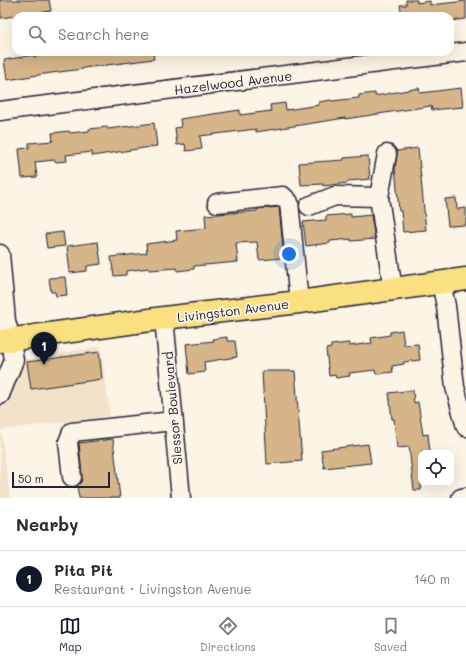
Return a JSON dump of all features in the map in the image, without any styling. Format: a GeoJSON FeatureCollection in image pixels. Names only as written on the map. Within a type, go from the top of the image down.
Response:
{"type":"FeatureCollection","features":[{"type":"Feature","properties":{"kind":"main road","name":"Livingston Avenue"},"geometry":{"type":"LineString","coordinates":[[6,340],[164,318],[393,290],[466,279]]}},
{"type":"Feature","properties":{"kind":"street","name":"Hazelwood Avenue"},"geometry":{"type":"LineString","coordinates":[[454,54],[466,52]]}},
{"type":"Feature","properties":{"kind":"street","name":"Hazelwood Avenue"},"geometry":{"type":"LineString","coordinates":[[0,111],[434,56]]}},
{"type":"Feature","properties":{"kind":"street"},"geometry":{"type":"LineString","coordinates":[[387,154],[379,197],[393,290]]}},
{"type":"Feature","properties":{"kind":"street"},"geometry":{"type":"LineString","coordinates":[[217,203],[283,196],[290,202],[299,302]]}},
{"type":"Feature","properties":{"kind":"street"},"geometry":{"type":"LineString","coordinates":[[309,206],[335,196],[379,197]]}},
{"type":"Feature","properties":{"kind":"street"},"geometry":{"type":"LineString","coordinates":[[0,254],[6,321],[6,340],[14,360],[0,395]]}},
{"type":"Feature","properties":{"kind":"street"},"geometry":{"type":"LineString","coordinates":[[441,283],[446,306],[455,387],[466,427]]}},
{"type":"Feature","properties":{"kind":"street","name":"Slessor Boulevard"},"geometry":{"type":"LineString","coordinates":[[164,318],[181,498]]}},
{"type":"Feature","properties":{"kind":"street"},"geometry":{"type":"LineString","coordinates":[[72,477],[68,442],[72,432],[173,421]]}},
{"type":"Feature","properties":{"kind":"street"},"geometry":{"type":"LineString","coordinates":[[461,498],[466,497]]}},
{"type":"Feature","properties":{"kind":"shaded area"},"geometry":{"type":"Polygon","coordinates":[[[101,346],[110,416],[1,430],[10,498],[0,498],[0,364],[101,346]]]}},
{"type":"Feature","properties":{"kind":"building"},"geometry":{"type":"Polygon","coordinates":[[[0,0],[49,0],[51,11],[12,12],[12,16],[1,18],[0,0]]]}},
{"type":"Feature","properties":{"kind":"building"},"geometry":{"type":"Polygon","coordinates":[[[406,0],[417,0],[417,3],[430,1],[430,5],[466,1],[466,19],[454,20],[454,12],[401,12],[400,5],[406,5],[406,0]]]}},
{"type":"Feature","properties":{"kind":"building"},"geometry":{"type":"Polygon","coordinates":[[[28,56],[154,56],[154,59],[7,80],[4,60],[28,56]]]}},
{"type":"Feature","properties":{"kind":"building"},"geometry":{"type":"Polygon","coordinates":[[[419,88],[420,93],[461,88],[463,107],[432,110],[431,106],[256,132],[256,129],[200,136],[202,149],[186,151],[185,144],[177,145],[175,128],[181,127],[180,119],[240,110],[240,115],[271,111],[270,105],[285,103],[286,110],[319,105],[319,102],[331,100],[359,98],[359,95],[375,93],[375,96],[419,88]]]}},
{"type":"Feature","properties":{"kind":"building"},"geometry":{"type":"Polygon","coordinates":[[[154,123],[157,146],[92,156],[92,152],[66,155],[67,161],[56,162],[55,160],[35,162],[37,177],[22,178],[19,149],[29,148],[29,143],[53,141],[52,133],[69,131],[70,133],[89,131],[89,129],[107,127],[108,129],[154,123]]]}},
{"type":"Feature","properties":{"kind":"building"},"geometry":{"type":"Polygon","coordinates":[[[418,148],[426,230],[403,232],[401,211],[399,211],[395,167],[397,151],[418,148]]]}},
{"type":"Feature","properties":{"kind":"building"},"geometry":{"type":"Polygon","coordinates":[[[368,156],[370,179],[348,181],[348,183],[323,186],[323,184],[301,185],[299,163],[344,160],[344,158],[368,156]]]}},
{"type":"Feature","properties":{"kind":"building"},"geometry":{"type":"Polygon","coordinates":[[[456,198],[457,209],[466,208],[466,225],[448,226],[445,199],[456,198]]]}},
{"type":"Feature","properties":{"kind":"building"},"geometry":{"type":"Polygon","coordinates":[[[279,207],[284,258],[259,260],[257,242],[236,243],[238,262],[194,266],[194,269],[177,271],[177,268],[149,270],[149,268],[126,271],[126,275],[114,276],[111,257],[147,253],[146,244],[177,240],[176,231],[206,228],[205,215],[257,211],[257,209],[279,207]]]}},
{"type":"Feature","properties":{"kind":"building"},"geometry":{"type":"Polygon","coordinates":[[[351,214],[351,217],[371,215],[375,239],[330,241],[330,243],[306,246],[303,222],[326,220],[326,216],[351,214]]]}},
{"type":"Feature","properties":{"kind":"building"},"geometry":{"type":"Polygon","coordinates":[[[63,232],[65,246],[47,248],[45,234],[63,232]]]}},
{"type":"Feature","properties":{"kind":"building"},"geometry":{"type":"Polygon","coordinates":[[[98,242],[101,264],[87,266],[87,271],[70,273],[67,246],[98,242]]]}},
{"type":"Feature","properties":{"kind":"building"},"geometry":{"type":"Polygon","coordinates":[[[65,277],[67,295],[56,296],[55,292],[51,292],[49,278],[65,277]]]}},
{"type":"Feature","properties":{"kind":"building"},"geometry":{"type":"Polygon","coordinates":[[[402,330],[404,345],[418,344],[420,360],[404,362],[404,364],[392,366],[393,372],[376,374],[375,370],[349,373],[350,376],[336,378],[335,375],[329,376],[326,349],[331,348],[331,345],[349,343],[349,346],[372,343],[371,338],[390,335],[390,332],[402,330]]]}},
{"type":"Feature","properties":{"kind":"building"},"geometry":{"type":"Polygon","coordinates":[[[227,337],[227,341],[235,341],[237,357],[204,362],[205,372],[189,374],[186,344],[214,341],[213,339],[227,337]]]}},
{"type":"Feature","properties":{"kind":"building"},"geometry":{"type":"Polygon","coordinates":[[[99,352],[102,379],[31,389],[27,362],[99,352]]]}},
{"type":"Feature","properties":{"kind":"building"},"geometry":{"type":"Polygon","coordinates":[[[262,371],[295,371],[302,461],[267,464],[262,371]]]}},
{"type":"Feature","properties":{"kind":"building"},"geometry":{"type":"Polygon","coordinates":[[[413,390],[414,403],[418,402],[423,435],[428,434],[430,450],[418,450],[418,486],[421,486],[421,490],[414,490],[409,447],[397,448],[394,419],[392,419],[389,393],[413,390]]]}},
{"type":"Feature","properties":{"kind":"building"},"geometry":{"type":"Polygon","coordinates":[[[113,439],[120,498],[79,498],[77,486],[81,482],[82,476],[79,443],[113,439]]]}},
{"type":"Feature","properties":{"kind":"building"},"geometry":{"type":"Polygon","coordinates":[[[368,444],[371,463],[324,468],[321,450],[368,444]]]}},
{"type":"Feature","properties":{"kind":"place","name":"Pita Pit"},"geometry":{"type":"Point","coordinates":[44,365]}}]}
